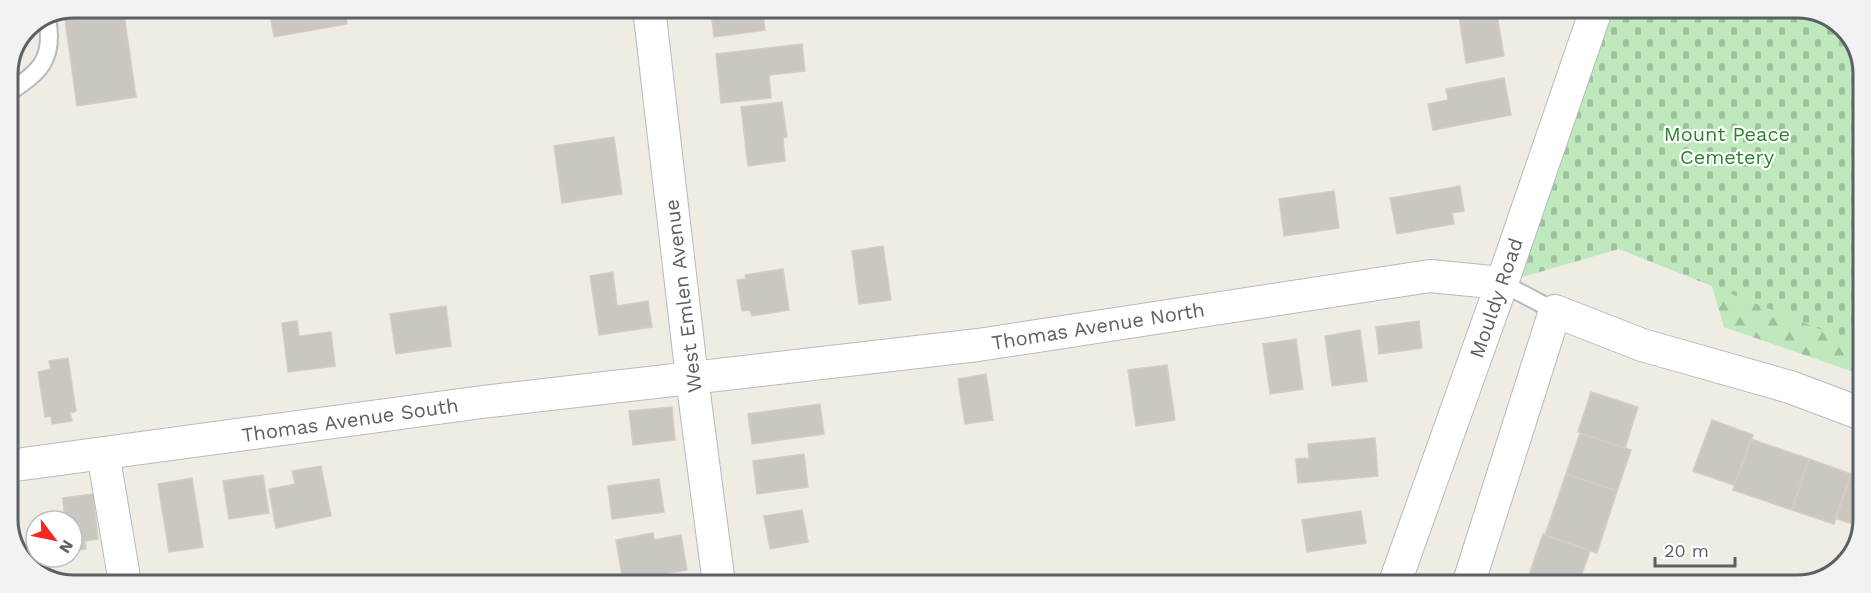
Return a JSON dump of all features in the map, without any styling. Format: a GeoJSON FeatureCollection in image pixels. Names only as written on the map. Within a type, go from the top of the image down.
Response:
{"type":"FeatureCollection","features":[{"type":"Feature","properties":{"kind":"street","name":"West Emlen Avenue"},"geometry":{"type":"LineString","coordinates":[[650,18],[692,378],[718,575]]}},
{"type":"Feature","properties":{"kind":"street","name":"Mouldy Road"},"geometry":{"type":"LineString","coordinates":[[1398,575],[1593,18]]}},
{"type":"Feature","properties":{"kind":"street","name":"Thomas Avenue North"},"geometry":{"type":"LineString","coordinates":[[692,378],[978,345],[1430,276],[1502,283]]}},
{"type":"Feature","properties":{"kind":"street"},"geometry":{"type":"LineString","coordinates":[[1471,575],[1555,311],[1642,345],[1790,387],[1853,411]]}},
{"type":"Feature","properties":{"kind":"street","name":"Thomas Avenue South"},"geometry":{"type":"LineString","coordinates":[[18,465],[482,402],[692,378]]}},
{"type":"Feature","properties":{"kind":"street"},"geometry":{"type":"LineString","coordinates":[[104,453],[124,575]]}},
{"type":"Feature","properties":{"kind":"lane"},"geometry":{"type":"LineString","coordinates":[[18,86],[33,76],[48,55],[52,40],[48,24]]}},
{"type":"Feature","properties":{"kind":"lane"},"geometry":{"type":"LineString","coordinates":[[1502,283],[1555,311]]}},
{"type":"Feature","properties":{"kind":"green space","name":"Mount Peace Cemetery"},"geometry":{"type":"Polygon","coordinates":[[[1593,18],[1805,18],[1828,27],[1846,46],[1853,70],[1853,342],[1619,249],[1502,283],[1593,18]]]}},
{"type":"Feature","properties":{"kind":"green space"},"geometry":{"type":"Polygon","coordinates":[[[1666,131],[1853,210],[1853,372],[1724,327],[1666,131]]]}},
{"type":"Feature","properties":{"kind":"building"},"geometry":{"type":"Polygon","coordinates":[[[124,18],[136,97],[77,106],[65,19],[124,18]]]}},
{"type":"Feature","properties":{"kind":"building"},"geometry":{"type":"Polygon","coordinates":[[[271,18],[346,18],[347,24],[274,37],[271,18]]]}},
{"type":"Feature","properties":{"kind":"building"},"geometry":{"type":"Polygon","coordinates":[[[712,18],[763,18],[765,30],[714,37],[712,18]]]}},
{"type":"Feature","properties":{"kind":"building"},"geometry":{"type":"Polygon","coordinates":[[[1459,18],[1498,18],[1504,56],[1466,63],[1459,18]]]}},
{"type":"Feature","properties":{"kind":"building"},"geometry":{"type":"Polygon","coordinates":[[[802,44],[805,71],[769,75],[771,98],[721,103],[716,54],[802,44]]]}},
{"type":"Feature","properties":{"kind":"building"},"geometry":{"type":"Polygon","coordinates":[[[1504,78],[1511,115],[1433,130],[1428,104],[1448,100],[1446,89],[1504,78]]]}},
{"type":"Feature","properties":{"kind":"building"},"geometry":{"type":"Polygon","coordinates":[[[782,102],[787,137],[783,138],[785,161],[748,166],[741,107],[782,102]]]}},
{"type":"Feature","properties":{"kind":"building"},"geometry":{"type":"Polygon","coordinates":[[[614,137],[622,194],[562,203],[554,146],[614,137]]]}},
{"type":"Feature","properties":{"kind":"building"},"geometry":{"type":"Polygon","coordinates":[[[1460,186],[1464,211],[1452,213],[1454,224],[1397,234],[1390,198],[1460,186]]]}},
{"type":"Feature","properties":{"kind":"building"},"geometry":{"type":"Polygon","coordinates":[[[1334,191],[1339,228],[1284,236],[1279,199],[1334,191]]]}},
{"type":"Feature","properties":{"kind":"building"},"geometry":{"type":"Polygon","coordinates":[[[883,246],[891,300],[859,304],[852,251],[883,246]]]}},
{"type":"Feature","properties":{"kind":"building"},"geometry":{"type":"Polygon","coordinates":[[[783,269],[789,310],[752,316],[750,310],[742,311],[737,280],[746,279],[745,275],[783,269]]]}},
{"type":"Feature","properties":{"kind":"building"},"geometry":{"type":"Polygon","coordinates":[[[613,272],[617,306],[648,301],[652,327],[599,335],[590,276],[613,272]]]}},
{"type":"Feature","properties":{"kind":"building"},"geometry":{"type":"Polygon","coordinates":[[[446,306],[451,346],[396,354],[390,314],[446,306]]]}},
{"type":"Feature","properties":{"kind":"building"},"geometry":{"type":"Polygon","coordinates":[[[297,321],[299,336],[331,332],[335,366],[288,372],[282,323],[297,321]]]}},
{"type":"Feature","properties":{"kind":"building"},"geometry":{"type":"Polygon","coordinates":[[[1419,321],[1422,348],[1379,354],[1376,327],[1419,321]]]}},
{"type":"Feature","properties":{"kind":"building"},"geometry":{"type":"Polygon","coordinates":[[[1360,330],[1367,381],[1332,386],[1325,336],[1360,330]]]}},
{"type":"Feature","properties":{"kind":"building"},"geometry":{"type":"Polygon","coordinates":[[[1296,339],[1303,389],[1270,394],[1263,344],[1296,339]]]}},
{"type":"Feature","properties":{"kind":"building"},"geometry":{"type":"Polygon","coordinates":[[[68,358],[76,411],[70,413],[72,421],[52,424],[51,416],[45,417],[38,372],[51,369],[49,361],[68,358]]]}},
{"type":"Feature","properties":{"kind":"building"},"geometry":{"type":"Polygon","coordinates":[[[1167,365],[1175,420],[1136,426],[1128,370],[1167,365]]]}},
{"type":"Feature","properties":{"kind":"building"},"geometry":{"type":"Polygon","coordinates":[[[986,374],[993,420],[965,424],[958,379],[986,374]]]}},
{"type":"Feature","properties":{"kind":"building"},"geometry":{"type":"Polygon","coordinates":[[[1591,392],[1638,407],[1625,448],[1578,432],[1591,392]]]}},
{"type":"Feature","properties":{"kind":"building"},"geometry":{"type":"Polygon","coordinates":[[[820,404],[824,434],[752,444],[748,414],[820,404]]]}},
{"type":"Feature","properties":{"kind":"building"},"geometry":{"type":"Polygon","coordinates":[[[672,407],[675,440],[633,445],[629,411],[672,407]]]}},
{"type":"Feature","properties":{"kind":"building"},"geometry":{"type":"Polygon","coordinates":[[[1712,420],[1753,435],[1734,485],[1693,471],[1712,420]]]}},
{"type":"Feature","properties":{"kind":"building"},"geometry":{"type":"Polygon","coordinates":[[[1580,433],[1631,450],[1617,491],[1566,474],[1580,433]]]}},
{"type":"Feature","properties":{"kind":"building"},"geometry":{"type":"Polygon","coordinates":[[[1375,438],[1378,476],[1298,483],[1296,459],[1309,458],[1308,444],[1375,438]]]}},
{"type":"Feature","properties":{"kind":"building"},"geometry":{"type":"Polygon","coordinates":[[[1751,439],[1809,459],[1792,510],[1733,490],[1751,439]]]}},
{"type":"Feature","properties":{"kind":"building"},"geometry":{"type":"Polygon","coordinates":[[[804,454],[808,487],[757,494],[753,461],[804,454]]]}},
{"type":"Feature","properties":{"kind":"building"},"geometry":{"type":"Polygon","coordinates":[[[1809,459],[1851,474],[1834,524],[1792,510],[1809,459]]]}},
{"type":"Feature","properties":{"kind":"building"},"geometry":{"type":"Polygon","coordinates":[[[321,466],[331,516],[276,528],[269,489],[295,484],[292,471],[321,466]]]}},
{"type":"Feature","properties":{"kind":"building"},"geometry":{"type":"Polygon","coordinates":[[[1853,469],[1853,524],[1835,518],[1853,469]]]}},
{"type":"Feature","properties":{"kind":"building"},"geometry":{"type":"Polygon","coordinates":[[[1566,474],[1617,491],[1597,553],[1545,535],[1566,474]]]}},
{"type":"Feature","properties":{"kind":"building"},"geometry":{"type":"Polygon","coordinates":[[[263,475],[269,513],[229,519],[223,481],[263,475]]]}},
{"type":"Feature","properties":{"kind":"building"},"geometry":{"type":"Polygon","coordinates":[[[192,478],[203,547],[169,552],[158,484],[192,478]]]}},
{"type":"Feature","properties":{"kind":"building"},"geometry":{"type":"Polygon","coordinates":[[[659,479],[664,512],[612,519],[608,486],[659,479]]]}},
{"type":"Feature","properties":{"kind":"building"},"geometry":{"type":"Polygon","coordinates":[[[93,494],[98,539],[85,541],[86,549],[84,549],[84,509],[64,509],[63,498],[93,494]]]}},
{"type":"Feature","properties":{"kind":"building"},"geometry":{"type":"Polygon","coordinates":[[[802,510],[808,542],[770,549],[764,516],[802,510]]]}},
{"type":"Feature","properties":{"kind":"building"},"geometry":{"type":"Polygon","coordinates":[[[1361,511],[1366,543],[1307,552],[1302,520],[1361,511]]]}},
{"type":"Feature","properties":{"kind":"building"},"geometry":{"type":"Polygon","coordinates":[[[653,533],[654,540],[681,535],[687,570],[658,575],[622,575],[616,540],[653,533]]]}},
{"type":"Feature","properties":{"kind":"building"},"geometry":{"type":"Polygon","coordinates":[[[1543,534],[1590,551],[1582,575],[1529,575],[1543,534]]]}}]}
